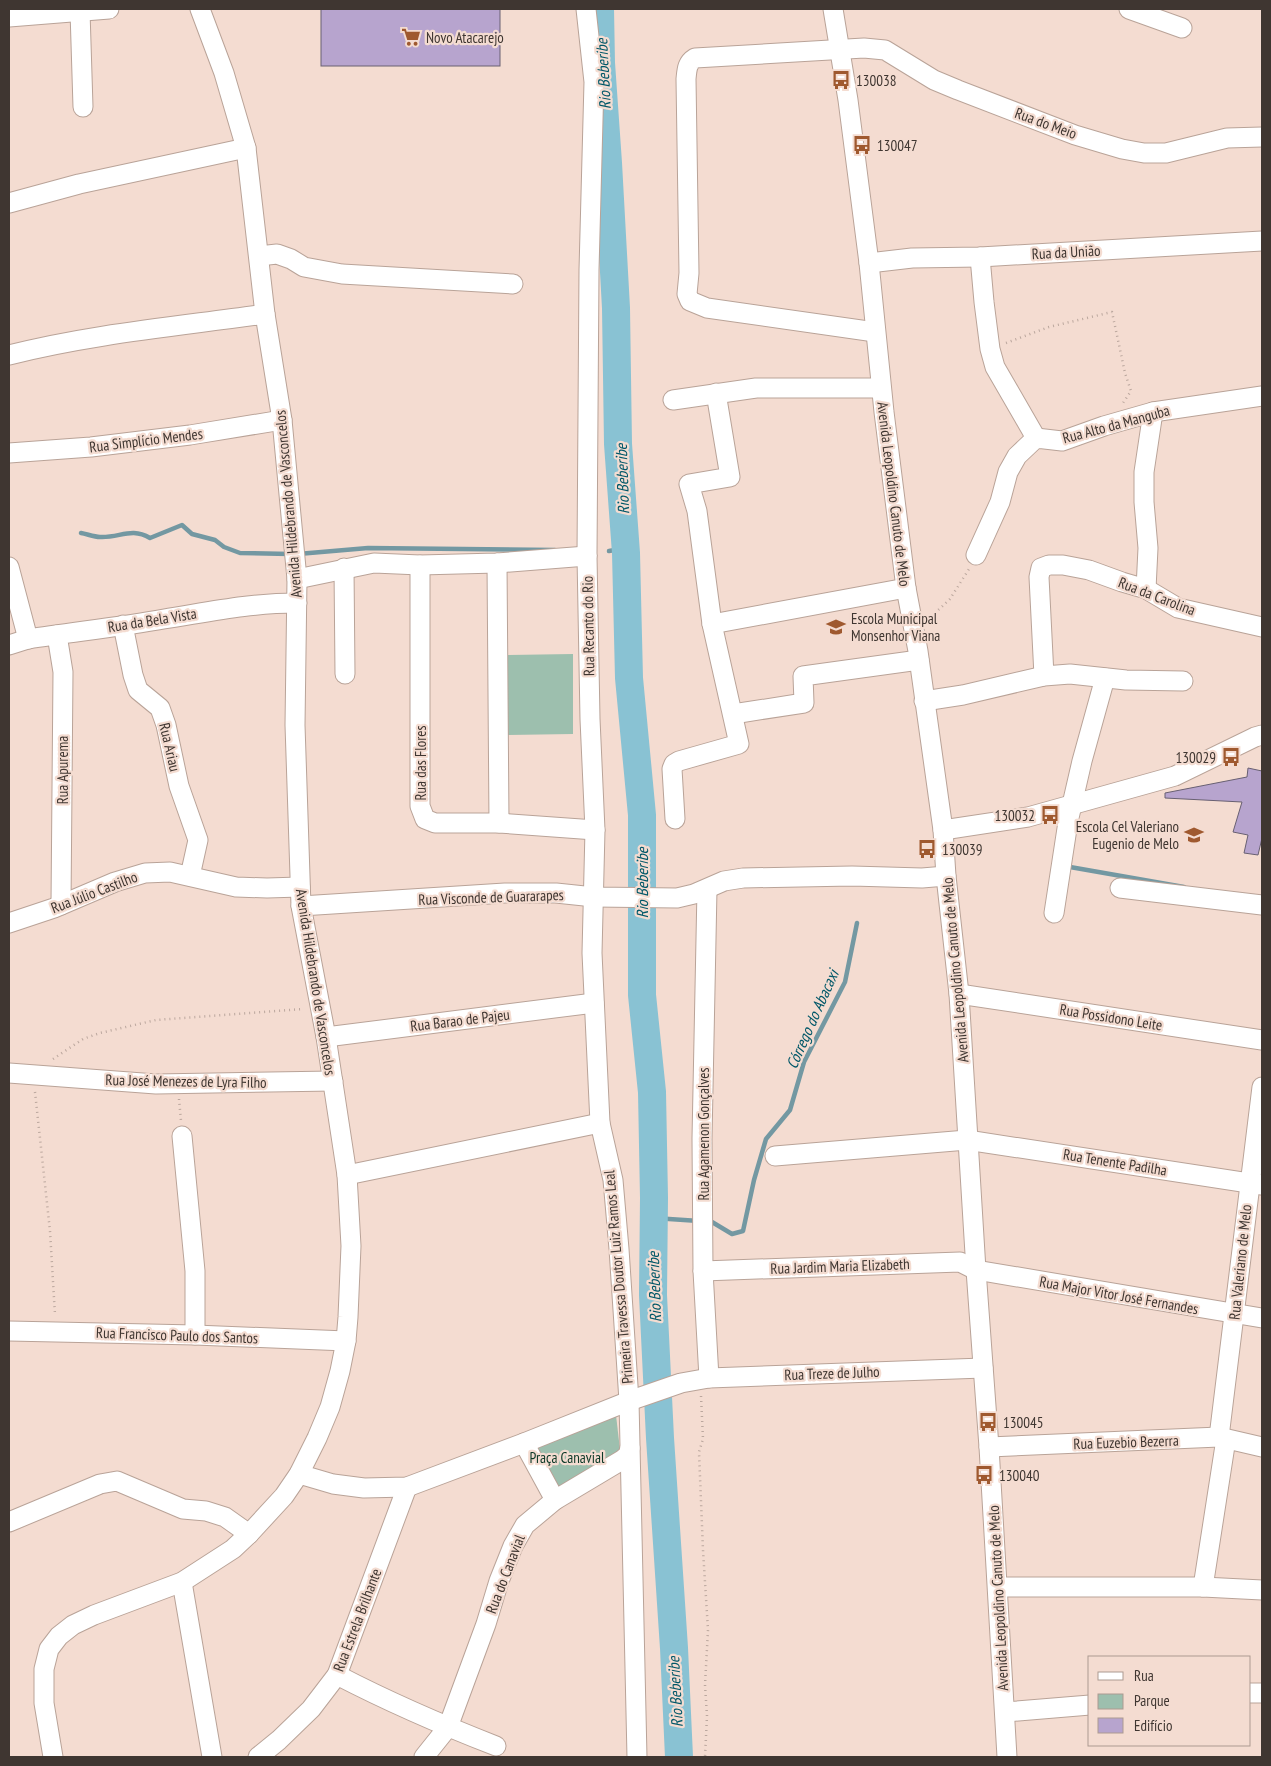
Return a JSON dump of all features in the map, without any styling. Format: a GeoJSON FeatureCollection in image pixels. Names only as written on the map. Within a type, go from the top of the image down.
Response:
{"type":"FeatureCollection","features":[{"type":"Feature","properties":{"kind":"street"},"geometry":{"type":"LineString","coordinates":[[9,17],[109,9]]}},
{"type":"Feature","properties":{"kind":"street","name":"Avenida Hildebrando de Vasconcelos"},"geometry":{"type":"LineString","coordinates":[[53,1757],[44,1703],[44,1669],[49,1649],[59,1636],[73,1625],[94,1615],[182,1582],[233,1549],[249,1534],[284,1496],[299,1474],[330,1407],[346,1341],[351,1246],[347,1175],[326,1037],[301,906],[295,726],[296,571],[282,420],[265,314],[246,148],[224,72],[200,9]]}},
{"type":"Feature","properties":{"kind":"street"},"geometry":{"type":"LineString","coordinates":[[586,9],[594,82],[588,270],[587,556]]}},
{"type":"Feature","properties":{"kind":"street","name":"Avenida Leopoldino Canuto de Melo"},"geometry":{"type":"LineString","coordinates":[[833,9],[870,263],[881,388],[906,588],[919,660],[943,830],[959,994],[967,1140],[990,1447],[1007,1757]]}},
{"type":"Feature","properties":{"kind":"street"},"geometry":{"type":"LineString","coordinates":[[1129,9],[1182,28]]}},
{"type":"Feature","properties":{"kind":"street"},"geometry":{"type":"LineString","coordinates":[[80,11],[83,107]]}},
{"type":"Feature","properties":{"kind":"street","name":"Rua do Meio"},"geometry":{"type":"LineString","coordinates":[[875,332],[707,308],[693,304],[688,298],[686,79],[687,67],[695,58],[864,48],[885,50],[934,80],[1075,135],[1122,149],[1144,153],[1166,153],[1226,138],[1262,137]]}},
{"type":"Feature","properties":{"kind":"street"},"geometry":{"type":"LineString","coordinates":[[9,202],[79,184],[246,148]]}},
{"type":"Feature","properties":{"kind":"street","name":"Rua da União"},"geometry":{"type":"LineString","coordinates":[[870,263],[912,258],[980,257],[1262,241]]}},
{"type":"Feature","properties":{"kind":"street"},"geometry":{"type":"LineString","coordinates":[[259,256],[277,254],[291,259],[304,267],[342,274],[513,284]]}},
{"type":"Feature","properties":{"kind":"street"},"geometry":{"type":"LineString","coordinates":[[976,555],[1000,502],[1008,472],[1017,456],[1036,438],[995,367],[990,349],[980,257]]}},
{"type":"Feature","properties":{"kind":"street"},"geometry":{"type":"LineString","coordinates":[[9,355],[112,336],[265,314]]}},
{"type":"Feature","properties":{"kind":"street"},"geometry":{"type":"LineString","coordinates":[[673,400],[756,388],[881,388]]}},
{"type":"Feature","properties":{"kind":"street"},"geometry":{"type":"LineString","coordinates":[[675,819],[672,769],[674,764],[739,744],[712,624],[697,511],[689,484],[730,477],[716,393]]}},
{"type":"Feature","properties":{"kind":"street","name":"Rua Alto da Manguba"},"geometry":{"type":"LineString","coordinates":[[1036,438],[1062,441],[1153,412],[1262,396]]}},
{"type":"Feature","properties":{"kind":"street"},"geometry":{"type":"LineString","coordinates":[[1146,588],[1148,548],[1144,502],[1144,472],[1153,412]]}},
{"type":"Feature","properties":{"kind":"street","name":"Rua Simplício Mendes"},"geometry":{"type":"LineString","coordinates":[[9,453],[91,447],[190,435],[282,420]]}},
{"type":"Feature","properties":{"kind":"street","name":"Rua Recanto do Rio"},"geometry":{"type":"LineString","coordinates":[[296,571],[344,568],[374,563],[420,565],[587,556],[590,719],[595,830],[592,953],[594,1003]]}},
{"type":"Feature","properties":{"kind":"street"},"geometry":{"type":"LineString","coordinates":[[497,562],[499,823]]}},
{"type":"Feature","properties":{"kind":"street","name":"Rua das Flores"},"geometry":{"type":"LineString","coordinates":[[420,565],[420,806],[425,819],[435,823],[499,823],[595,830]]}},
{"type":"Feature","properties":{"kind":"street","name":"Rua da Carolina"},"geometry":{"type":"LineString","coordinates":[[1044,676],[1039,577],[1041,568],[1049,565],[1063,565],[1089,570],[1146,588],[1178,608],[1262,627]]}},
{"type":"Feature","properties":{"kind":"street"},"geometry":{"type":"LineString","coordinates":[[9,567],[28,639]]}},
{"type":"Feature","properties":{"kind":"street"},"geometry":{"type":"LineString","coordinates":[[344,568],[345,674]]}},
{"type":"Feature","properties":{"kind":"street"},"geometry":{"type":"LineString","coordinates":[[712,624],[906,588]]}},
{"type":"Feature","properties":{"kind":"street","name":"Rua da Bela Vista"},"geometry":{"type":"LineString","coordinates":[[9,645],[28,639],[166,619],[217,609],[273,603],[297,603]]}},
{"type":"Feature","properties":{"kind":"street","name":"Rua Ariau"},"geometry":{"type":"LineString","coordinates":[[123,625],[133,676],[138,690],[160,708],[166,725],[179,786],[198,840],[190,876]]}},
{"type":"Feature","properties":{"kind":"street","name":"Rua Apurema"},"geometry":{"type":"LineString","coordinates":[[56,635],[63,672],[61,905]]}},
{"type":"Feature","properties":{"kind":"street"},"geometry":{"type":"LineString","coordinates":[[733,714],[804,703],[803,676],[919,660]]}},
{"type":"Feature","properties":{"kind":"street"},"geometry":{"type":"LineString","coordinates":[[924,701],[963,695],[1044,676],[1070,674],[1126,680],[1183,680]]}},
{"type":"Feature","properties":{"kind":"street"},"geometry":{"type":"LineString","coordinates":[[1054,913],[1065,833],[1082,761],[1105,678]]}},
{"type":"Feature","properties":{"kind":"street"},"geometry":{"type":"LineString","coordinates":[[943,830],[1006,821],[1175,776],[1262,735]]}},
{"type":"Feature","properties":{"kind":"street","name":"Rua Júlio Castilho"},"geometry":{"type":"LineString","coordinates":[[9,923],[61,905],[115,882],[145,873],[170,872],[236,887],[300,887]]}},
{"type":"Feature","properties":{"kind":"street","name":"Rua Visconde de Guararapes"},"geometry":{"type":"LineString","coordinates":[[301,906],[505,893],[677,898],[694,894],[724,881],[743,878],[852,876],[922,878],[946,876]]}},
{"type":"Feature","properties":{"kind":"street"},"geometry":{"type":"LineString","coordinates":[[1120,888],[1262,905]]}},
{"type":"Feature","properties":{"kind":"street","name":"Rua Agamenon Gonçalves"},"geometry":{"type":"LineString","coordinates":[[704,1379],[702,1139],[706,889]]}},
{"type":"Feature","properties":{"kind":"street","name":"Rua Possidono Leite"},"geometry":{"type":"LineString","coordinates":[[959,994],[1262,1040]]}},
{"type":"Feature","properties":{"kind":"street","name":"Rua Barao de Pajeu"},"geometry":{"type":"LineString","coordinates":[[326,1037],[594,1003]]}},
{"type":"Feature","properties":{"kind":"street","name":"Primeira Travessa Doutor Luiz Ramos Leal"},"geometry":{"type":"LineString","coordinates":[[594,1003],[600,1123],[613,1180],[628,1401]]}},
{"type":"Feature","properties":{"kind":"street","name":"Rua José Menezes de Lyra Filho"},"geometry":{"type":"LineString","coordinates":[[9,1072],[156,1084],[178,1082],[333,1081]]}},
{"type":"Feature","properties":{"kind":"street","name":"Rua Valeriano de Melo"},"geometry":{"type":"LineString","coordinates":[[1203,1587],[1222,1438],[1235,1314],[1256,1184],[1262,1087]]}},
{"type":"Feature","properties":{"kind":"street"},"geometry":{"type":"LineString","coordinates":[[347,1175],[600,1123]]}},
{"type":"Feature","properties":{"kind":"street"},"geometry":{"type":"LineString","coordinates":[[182,1136],[195,1271],[195,1335]]}},
{"type":"Feature","properties":{"kind":"street","name":"Rua Tenente Padilha"},"geometry":{"type":"LineString","coordinates":[[775,1156],[967,1140],[1256,1184]]}},
{"type":"Feature","properties":{"kind":"street","name":"Rua Jardim Maria Elizabeth"},"geometry":{"type":"LineString","coordinates":[[702,1270],[960,1262],[976,1270]]}},
{"type":"Feature","properties":{"kind":"street","name":"Rua Major Vitor José Fernandes"},"geometry":{"type":"LineString","coordinates":[[976,1270],[1262,1318]]}},
{"type":"Feature","properties":{"kind":"street","name":"Rua Francisco Paulo dos Santos"},"geometry":{"type":"LineString","coordinates":[[9,1331],[195,1335],[346,1341]]}},
{"type":"Feature","properties":{"kind":"street","name":"Rua Treze de Julho"},"geometry":{"type":"LineString","coordinates":[[299,1474],[333,1484],[364,1488],[408,1487],[628,1401],[681,1383],[704,1379],[983,1368]]}},
{"type":"Feature","properties":{"kind":"street"},"geometry":{"type":"LineString","coordinates":[[628,1401],[637,1757]]}},
{"type":"Feature","properties":{"kind":"street","name":"Rua Euzebio Bezerra"},"geometry":{"type":"LineString","coordinates":[[990,1447],[1222,1438],[1262,1447]]}},
{"type":"Feature","properties":{"kind":"street"},"geometry":{"type":"LineString","coordinates":[[524,1443],[555,1500]]}},
{"type":"Feature","properties":{"kind":"street","name":"Rua do Canavial"},"geometry":{"type":"LineString","coordinates":[[424,1757],[448,1727],[486,1624],[499,1581],[513,1546],[525,1525],[555,1500],[622,1460],[628,1455],[630,1448]]}},
{"type":"Feature","properties":{"kind":"street"},"geometry":{"type":"LineString","coordinates":[[9,1522],[86,1489],[117,1481],[183,1509],[206,1511],[225,1518],[249,1534]]}},
{"type":"Feature","properties":{"kind":"street","name":"Rua Estrela Brilhante"},"geometry":{"type":"LineString","coordinates":[[258,1757],[311,1709],[337,1675],[408,1487]]}},
{"type":"Feature","properties":{"kind":"street"},"geometry":{"type":"LineString","coordinates":[[182,1582],[212,1757]]}},
{"type":"Feature","properties":{"kind":"street"},"geometry":{"type":"LineString","coordinates":[[998,1587],[1203,1587],[1262,1590]]}},
{"type":"Feature","properties":{"kind":"street"},"geometry":{"type":"LineString","coordinates":[[337,1675],[448,1727],[496,1746]]}},
{"type":"Feature","properties":{"kind":"street"},"geometry":{"type":"LineString","coordinates":[[1004,1712],[1088,1706]]}},
{"type":"Feature","properties":{"kind":"path"},"geometry":{"type":"LineString","coordinates":[[990,349],[1049,327],[1112,312],[1125,373],[1131,391],[1108,425]]}},
{"type":"Feature","properties":{"kind":"path"},"geometry":{"type":"LineString","coordinates":[[929,628],[933,615],[959,586],[976,555]]}},
{"type":"Feature","properties":{"kind":"path"},"geometry":{"type":"LineString","coordinates":[[56,1332],[50,1231],[33,1074],[82,1039],[100,1033],[156,1020],[320,1007]]}},
{"type":"Feature","properties":{"kind":"path"},"geometry":{"type":"LineString","coordinates":[[178,1082],[182,1136]]}},
{"type":"Feature","properties":{"kind":"path"},"geometry":{"type":"LineString","coordinates":[[704,1379],[703,1439],[699,1452],[708,1630],[705,1684],[707,1716],[705,1757]]}},
{"type":"Feature","properties":{"kind":"green space"},"geometry":{"type":"Polygon","coordinates":[[[573,654],[573,734],[504,735],[503,655],[573,654]]]}},
{"type":"Feature","properties":{"kind":"green space","name":"Praça Canavial"},"geometry":{"type":"Polygon","coordinates":[[[616,1415],[620,1450],[618,1453],[558,1488],[537,1448],[616,1415]]]}},
{"type":"Feature","properties":{"kind":"building","name":"Novo Atacarejo"},"geometry":{"type":"Polygon","coordinates":[[[321,9],[500,9],[500,66],[321,66],[321,9]]]}},
{"type":"Feature","properties":{"kind":"building"},"geometry":{"type":"Polygon","coordinates":[[[1248,768],[1262,771],[1262,838],[1258,855],[1244,853],[1248,835],[1233,832],[1242,802],[1165,798],[1165,793],[1247,777],[1248,768]]]}},
{"type":"Feature","properties":{"kind":"waterway","name":"Rio Beberibe"},"geometry":{"type":"LineString","coordinates":[[600,9],[601,63],[616,308],[618,444],[626,553],[629,678],[642,815],[642,995],[652,1092],[653,1295],[679,1757]]}},
{"type":"Feature","properties":{"kind":"waterway"},"geometry":{"type":"LineString","coordinates":[[81,533],[95,537],[137,533],[150,538],[182,525],[192,534],[215,540],[224,547],[240,553],[290,554]]}},
{"type":"Feature","properties":{"kind":"waterway"},"geometry":{"type":"LineString","coordinates":[[298,554],[368,548],[555,550]]}},
{"type":"Feature","properties":{"kind":"waterway"},"geometry":{"type":"LineString","coordinates":[[609,551],[626,548]]}},
{"type":"Feature","properties":{"kind":"waterway","name":"Córrego do Abacaxi"},"geometry":{"type":"LineString","coordinates":[[1070,867],[1184,887]]}},
{"type":"Feature","properties":{"kind":"waterway","name":"Córrego do Abacaxi"},"geometry":{"type":"LineString","coordinates":[[706,1221],[712,1222],[732,1234],[743,1231],[754,1180],[766,1139],[790,1110],[804,1062],[845,982],[857,923]]}},
{"type":"Feature","properties":{"kind":"waterway","name":"Córrego do Abacaxi"},"geometry":{"type":"LineString","coordinates":[[654,1218],[699,1221]]}},
{"type":"Feature","properties":{"kind":"place","name":"Novo Atacarejo"},"geometry":{"type":"Point","coordinates":[411,37]}},
{"type":"Feature","properties":{"kind":"place","name":"130038"},"geometry":{"type":"Point","coordinates":[841,80]}},
{"type":"Feature","properties":{"kind":"place","name":"130047"},"geometry":{"type":"Point","coordinates":[862,145]}},
{"type":"Feature","properties":{"kind":"place","name":"Escola Municipal Monsenhor Viana"},"geometry":{"type":"Point","coordinates":[836,627]}},
{"type":"Feature","properties":{"kind":"place","name":"130029"},"geometry":{"type":"Point","coordinates":[1231,757]}},
{"type":"Feature","properties":{"kind":"place","name":"130032"},"geometry":{"type":"Point","coordinates":[1050,815]}},
{"type":"Feature","properties":{"kind":"place","name":"Escola Cel Valeriano Eugenio de Melo"},"geometry":{"type":"Point","coordinates":[1194,835]}},
{"type":"Feature","properties":{"kind":"place","name":"130039"},"geometry":{"type":"Point","coordinates":[927,849]}},
{"type":"Feature","properties":{"kind":"place","name":"130045"},"geometry":{"type":"Point","coordinates":[988,1422]}},
{"type":"Feature","properties":{"kind":"place","name":"130040"},"geometry":{"type":"Point","coordinates":[984,1475]}}]}
